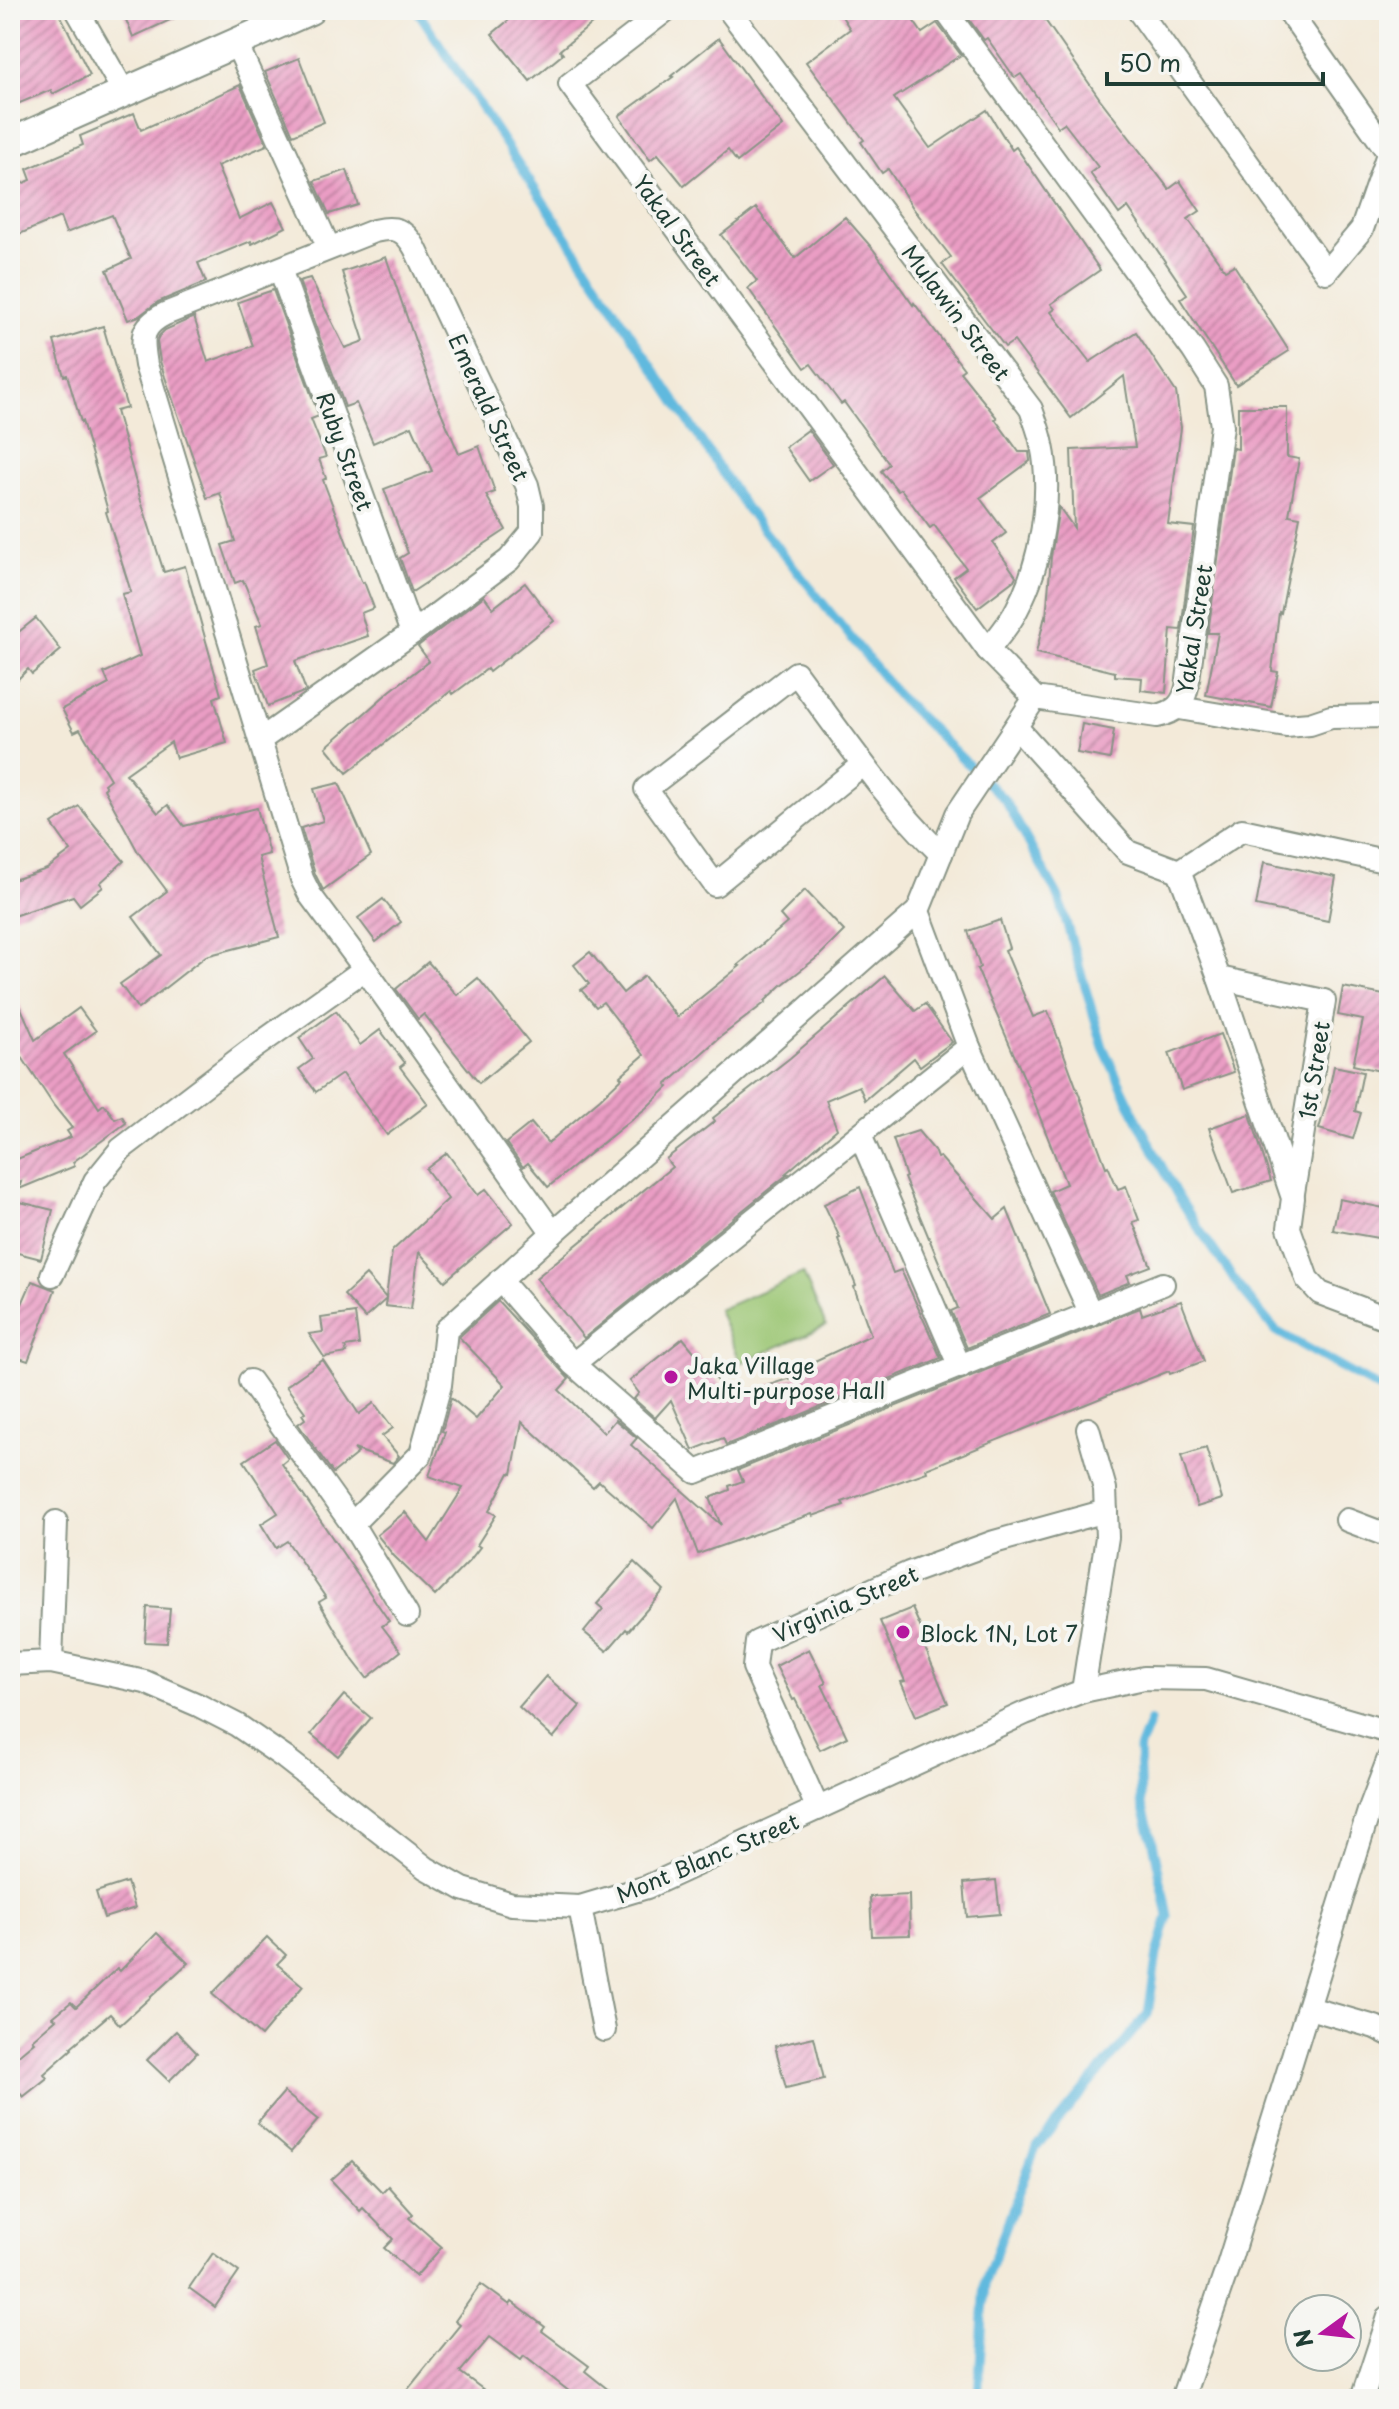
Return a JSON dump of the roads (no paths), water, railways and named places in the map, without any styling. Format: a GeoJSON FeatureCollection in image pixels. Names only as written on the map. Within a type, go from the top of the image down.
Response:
{"type":"FeatureCollection","features":[{"type":"Feature","properties":{"kind":"street"},"geometry":{"type":"LineString","coordinates":[[77,10],[124,92]]}},
{"type":"Feature","properties":{"kind":"street"},"geometry":{"type":"LineString","coordinates":[[10,143],[310,10]]}},
{"type":"Feature","properties":{"kind":"street","name":"Yakal Street"},"geometry":{"type":"LineString","coordinates":[[666,10],[570,84],[988,650],[1035,698],[1157,716],[1168,714],[1179,708],[1187,687],[1222,426],[1216,386],[945,10]]}},
{"type":"Feature","properties":{"kind":"street","name":"Mulawin Street"},"geometry":{"type":"LineString","coordinates":[[729,10],[1031,409],[1042,443],[1046,476],[1040,545],[1030,581],[1016,612],[988,650]]}},
{"type":"Feature","properties":{"kind":"street"},"geometry":{"type":"LineString","coordinates":[[1138,10],[1326,272],[1362,229],[1389,151],[1288,10]]}},
{"type":"Feature","properties":{"kind":"street"},"geometry":{"type":"LineString","coordinates":[[236,43],[329,248]]}},
{"type":"Feature","properties":{"kind":"street","name":"Emerald Street"},"geometry":{"type":"LineString","coordinates":[[386,228],[399,230],[408,236],[527,485],[532,506],[532,532],[509,560],[260,740],[146,365],[144,331],[152,320],[165,314],[329,248],[386,228]]}},
{"type":"Feature","properties":{"kind":"street","name":"Ruby Street"},"geometry":{"type":"LineString","coordinates":[[280,269],[412,633]]}},
{"type":"Feature","properties":{"kind":"street"},"geometry":{"type":"LineString","coordinates":[[863,764],[715,885],[646,789],[796,673],[863,764],[919,833],[941,854]]}},
{"type":"Feature","properties":{"kind":"street"},"geometry":{"type":"LineString","coordinates":[[352,1524],[421,1454],[440,1385],[446,1330],[918,911],[957,814],[1035,698]]}},
{"type":"Feature","properties":{"kind":"street"},"geometry":{"type":"LineString","coordinates":[[1179,708],[1286,726],[1310,724],[1331,717],[1389,716]]}},
{"type":"Feature","properties":{"kind":"street"},"geometry":{"type":"LineString","coordinates":[[1016,727],[1128,852],[1179,871],[1242,830],[1389,862]]}},
{"type":"Feature","properties":{"kind":"street"},"geometry":{"type":"LineString","coordinates":[[260,740],[296,860],[310,895],[553,1233]]}},
{"type":"Feature","properties":{"kind":"street","name":"1st Street"},"geometry":{"type":"LineString","coordinates":[[1179,871],[1219,978],[1293,1198]]}},
{"type":"Feature","properties":{"kind":"street"},"geometry":{"type":"LineString","coordinates":[[918,911],[969,1047],[1091,1314]]}},
{"type":"Feature","properties":{"kind":"street"},"geometry":{"type":"LineString","coordinates":[[52,1275],[95,1181],[121,1149],[248,1052],[365,969]]}},
{"type":"Feature","properties":{"kind":"street","name":"1st Street"},"geometry":{"type":"LineString","coordinates":[[1219,978],[1324,1001],[1289,1228],[1307,1279],[1320,1293],[1389,1319]]}},
{"type":"Feature","properties":{"kind":"street"},"geometry":{"type":"LineString","coordinates":[[573,1364],[969,1047]]}},
{"type":"Feature","properties":{"kind":"street"},"geometry":{"type":"LineString","coordinates":[[860,1135],[960,1367]]}},
{"type":"Feature","properties":{"kind":"street"},"geometry":{"type":"LineString","coordinates":[[500,1280],[573,1364],[696,1472],[1163,1284]]}},
{"type":"Feature","properties":{"kind":"street"},"geometry":{"type":"LineString","coordinates":[[250,1381],[352,1524],[407,1615]]}},
{"type":"Feature","properties":{"kind":"street"},"geometry":{"type":"LineString","coordinates":[[1083,1691],[1105,1549],[1106,1511],[1105,1489],[1088,1429]]}},
{"type":"Feature","properties":{"kind":"street","name":"Virginia Street"},"geometry":{"type":"LineString","coordinates":[[818,1809],[754,1667],[757,1642],[909,1573],[994,1542],[1106,1511]]}},
{"type":"Feature","properties":{"kind":"street"},"geometry":{"type":"LineString","coordinates":[[1347,1520],[1389,1536]]}},
{"type":"Feature","properties":{"kind":"street"},"geometry":{"type":"LineString","coordinates":[[51,1662],[56,1522]]}},
{"type":"Feature","properties":{"kind":"street","name":"Mont Blanc Street"},"geometry":{"type":"LineString","coordinates":[[10,1664],[51,1662],[145,1682],[237,1725],[285,1758],[426,1868],[463,1889],[512,1904],[580,1907],[647,1887],[1025,1713],[1083,1691],[1144,1678],[1206,1679],[1389,1732]]}},
{"type":"Feature","properties":{"kind":"street"},"geometry":{"type":"LineString","coordinates":[[1182,2399],[1226,2272],[1369,1811],[1389,1758]]}},
{"type":"Feature","properties":{"kind":"street"},"geometry":{"type":"LineString","coordinates":[[580,1907],[604,2030]]}},
{"type":"Feature","properties":{"kind":"street"},"geometry":{"type":"LineString","coordinates":[[1309,2008],[1389,2034]]}},
{"type":"Feature","properties":{"kind":"street"},"geometry":{"type":"LineString","coordinates":[[1362,2399],[1389,2317]]}},
{"type":"Feature","properties":{"kind":"waterway"},"geometry":{"type":"LineString","coordinates":[[417,10],[745,507],[900,698],[1005,800],[1059,898],[1103,1047],[1137,1119],[1176,1193],[1240,1288],[1276,1331],[1389,1392]]}},
{"type":"Feature","properties":{"kind":"waterway"},"geometry":{"type":"LineString","coordinates":[[978,2399],[985,2282],[1036,2147],[1148,2014],[1157,1954],[1168,1916],[1153,1842],[1141,1802],[1139,1749],[1150,1721]]}},
{"type":"Feature","properties":{"kind":"place","name":"Jaka Village Multi-purpose Hall"},"geometry":{"type":"Point","coordinates":[671,1377]}},
{"type":"Feature","properties":{"kind":"place","name":"Block 1N, Lot 7"},"geometry":{"type":"Point","coordinates":[903,1632]}}]}
